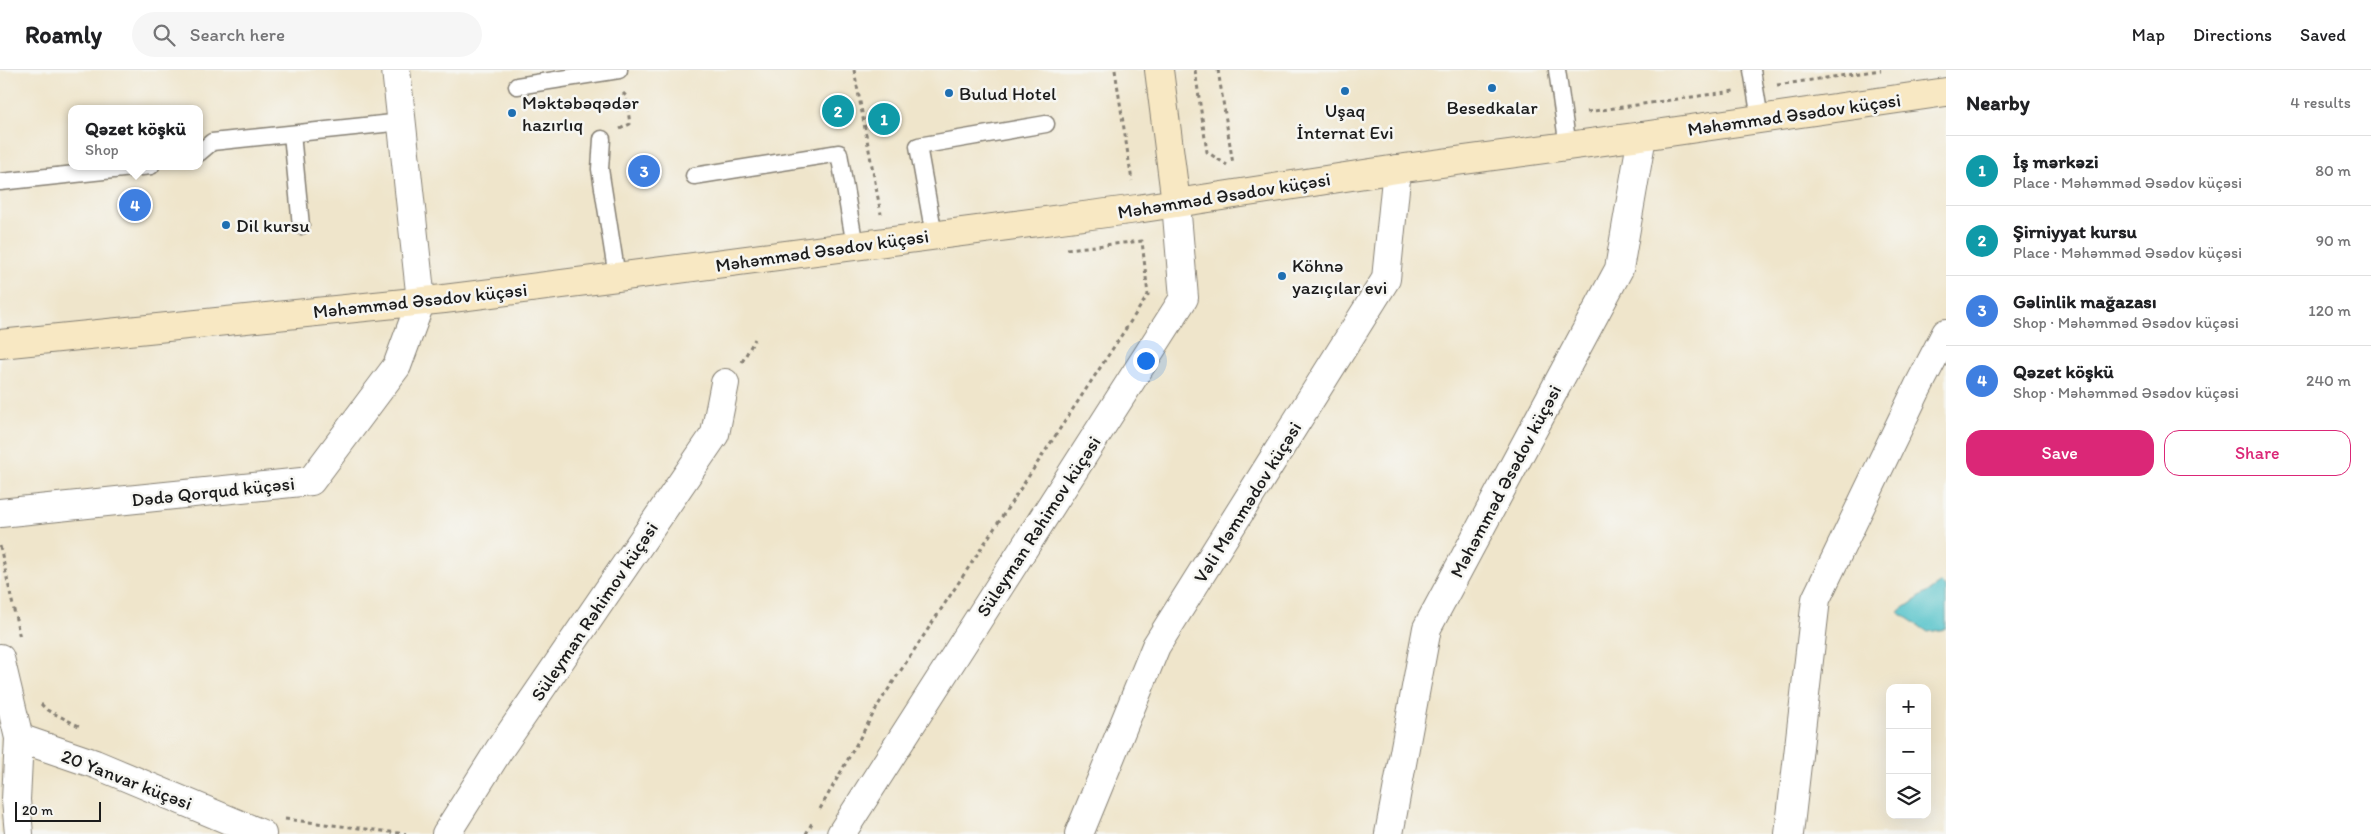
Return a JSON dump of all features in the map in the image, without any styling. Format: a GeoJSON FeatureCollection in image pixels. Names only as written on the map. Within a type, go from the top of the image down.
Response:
{"type":"FeatureCollection","features":[{"type":"Feature","properties":{"kind":"street","name":"Dədə Qorqud küçəsi"},"geometry":{"type":"LineString","coordinates":[[0,513],[311,482],[397,366],[421,301],[396,70]]}},
{"type":"Feature","properties":{"kind":"street"},"geometry":{"type":"LineString","coordinates":[[1159,70],[1176,203]]}},
{"type":"Feature","properties":{"kind":"street","name":"Məhəmməd Əsədov küçəsi"},"geometry":{"type":"LineString","coordinates":[[0,344],[421,301],[617,277],[853,233],[931,222],[1176,203],[1397,169],[1568,147],[1946,92]]}},
{"type":"Feature","properties":{"kind":"street","name":"Məhəmməd Əsədov küçəsi"},"geometry":{"type":"LineString","coordinates":[[1390,834],[1427,628],[1620,270],[1642,136]]}},
{"type":"Feature","properties":{"kind":"street","name":"Vəli Məmmədov küçəsi"},"geometry":{"type":"LineString","coordinates":[[1079,834],[1156,646],[1386,279],[1397,169]]}},
{"type":"Feature","properties":{"kind":"street","name":"Süleyman Rəhimov küçəsi"},"geometry":{"type":"LineString","coordinates":[[841,834],[1184,298],[1176,203]]}},
{"type":"Feature","properties":{"kind":"street"},"geometry":{"type":"LineString","coordinates":[[1789,834],[1816,599],[1918,387],[1946,334]]}},
{"type":"Feature","properties":{"kind":"street","name":"Süleyman Rəhimov küçəsi"},"geometry":{"type":"LineString","coordinates":[[446,834],[499,750],[715,434],[733,373]]}},
{"type":"Feature","properties":{"kind":"street"},"geometry":{"type":"LineString","coordinates":[[0,658],[19,738],[16,800],[19,834]]}},
{"type":"Feature","properties":{"kind":"street","name":"20 Yanvar küçəsi"},"geometry":{"type":"LineString","coordinates":[[19,738],[270,825]]}},
{"type":"Feature","properties":{"kind":"lane"},"geometry":{"type":"LineString","coordinates":[[517,86],[619,70]]}},
{"type":"Feature","properties":{"kind":"lane"},"geometry":{"type":"LineString","coordinates":[[1557,70],[1568,147]]}},
{"type":"Feature","properties":{"kind":"lane"},"geometry":{"type":"LineString","coordinates":[[1752,70],[1760,119]]}},
{"type":"Feature","properties":{"kind":"lane"},"geometry":{"type":"LineString","coordinates":[[203,150],[212,142],[402,122]]}},
{"type":"Feature","properties":{"kind":"lane"},"geometry":{"type":"LineString","coordinates":[[931,222],[918,146],[1046,124]]}},
{"type":"Feature","properties":{"kind":"lane"},"geometry":{"type":"LineString","coordinates":[[292,134],[301,226]]}},
{"type":"Feature","properties":{"kind":"lane"},"geometry":{"type":"LineString","coordinates":[[602,139],[600,168],[617,277]]}},
{"type":"Feature","properties":{"kind":"lane"},"geometry":{"type":"LineString","coordinates":[[694,176],[839,153],[853,233]]}},
{"type":"Feature","properties":{"kind":"lane"},"geometry":{"type":"LineString","coordinates":[[0,182],[113,170]]}},
{"type":"Feature","properties":{"kind":"path"},"geometry":{"type":"LineString","coordinates":[[854,70],[881,216]]}},
{"type":"Feature","properties":{"kind":"path"},"geometry":{"type":"LineString","coordinates":[[1116,70],[1132,181],[1124,182]]}},
{"type":"Feature","properties":{"kind":"path"},"geometry":{"type":"LineString","coordinates":[[1194,70],[1207,152],[1226,165]]}},
{"type":"Feature","properties":{"kind":"path"},"geometry":{"type":"LineString","coordinates":[[1218,70],[1233,164]]}},
{"type":"Feature","properties":{"kind":"path"},"geometry":{"type":"LineString","coordinates":[[620,89],[626,96],[630,124]]}},
{"type":"Feature","properties":{"kind":"path"},"geometry":{"type":"LineString","coordinates":[[853,233],[881,216],[931,222]]}},
{"type":"Feature","properties":{"kind":"path"},"geometry":{"type":"LineString","coordinates":[[806,834],[880,702],[1148,295],[1142,241],[1063,250]]}},
{"type":"Feature","properties":{"kind":"path"},"geometry":{"type":"LineString","coordinates":[[733,373],[756,339]]}},
{"type":"Feature","properties":{"kind":"path"},"geometry":{"type":"LineString","coordinates":[[0,546],[21,639]]}},
{"type":"Feature","properties":{"kind":"path"},"geometry":{"type":"LineString","coordinates":[[36,698],[47,710],[85,729]]}},
{"type":"Feature","properties":{"kind":"path"},"geometry":{"type":"LineString","coordinates":[[270,825],[284,819],[406,834]]}},
{"type":"Feature","properties":{"kind":"water"},"geometry":{"type":"Polygon","coordinates":[[[1941,583],[1946,588],[1946,629],[1928,632],[1898,612],[1941,583]]]}},
{"type":"Feature","properties":{"kind":"place","name":"Besedkalar"},"geometry":{"type":"Point","coordinates":[1492,88]}},
{"type":"Feature","properties":{"kind":"place","name":"Uşaq İnternat Evi"},"geometry":{"type":"Point","coordinates":[1345,91]}},
{"type":"Feature","properties":{"kind":"place","name":"Bulud Hotel"},"geometry":{"type":"Point","coordinates":[949,93]}},
{"type":"Feature","properties":{"kind":"place","name":"Şirniyyat kursu"},"geometry":{"type":"Point","coordinates":[838,111]}},
{"type":"Feature","properties":{"kind":"place","name":"Məktəbəqədər hazırlıq"},"geometry":{"type":"Point","coordinates":[512,113]}},
{"type":"Feature","properties":{"kind":"place","name":"İş mərkəzi"},"geometry":{"type":"Point","coordinates":[884,119]}},
{"type":"Feature","properties":{"kind":"place","name":"Gəlinlik mağazası"},"geometry":{"type":"Point","coordinates":[644,171]}},
{"type":"Feature","properties":{"kind":"place","name":"Qəzet köşkü"},"geometry":{"type":"Point","coordinates":[135,205]}},
{"type":"Feature","properties":{"kind":"place","name":"Dil kursu"},"geometry":{"type":"Point","coordinates":[226,225]}},
{"type":"Feature","properties":{"kind":"place","name":"Köhnə yazıçılar evi"},"geometry":{"type":"Point","coordinates":[1282,276]}}]}
